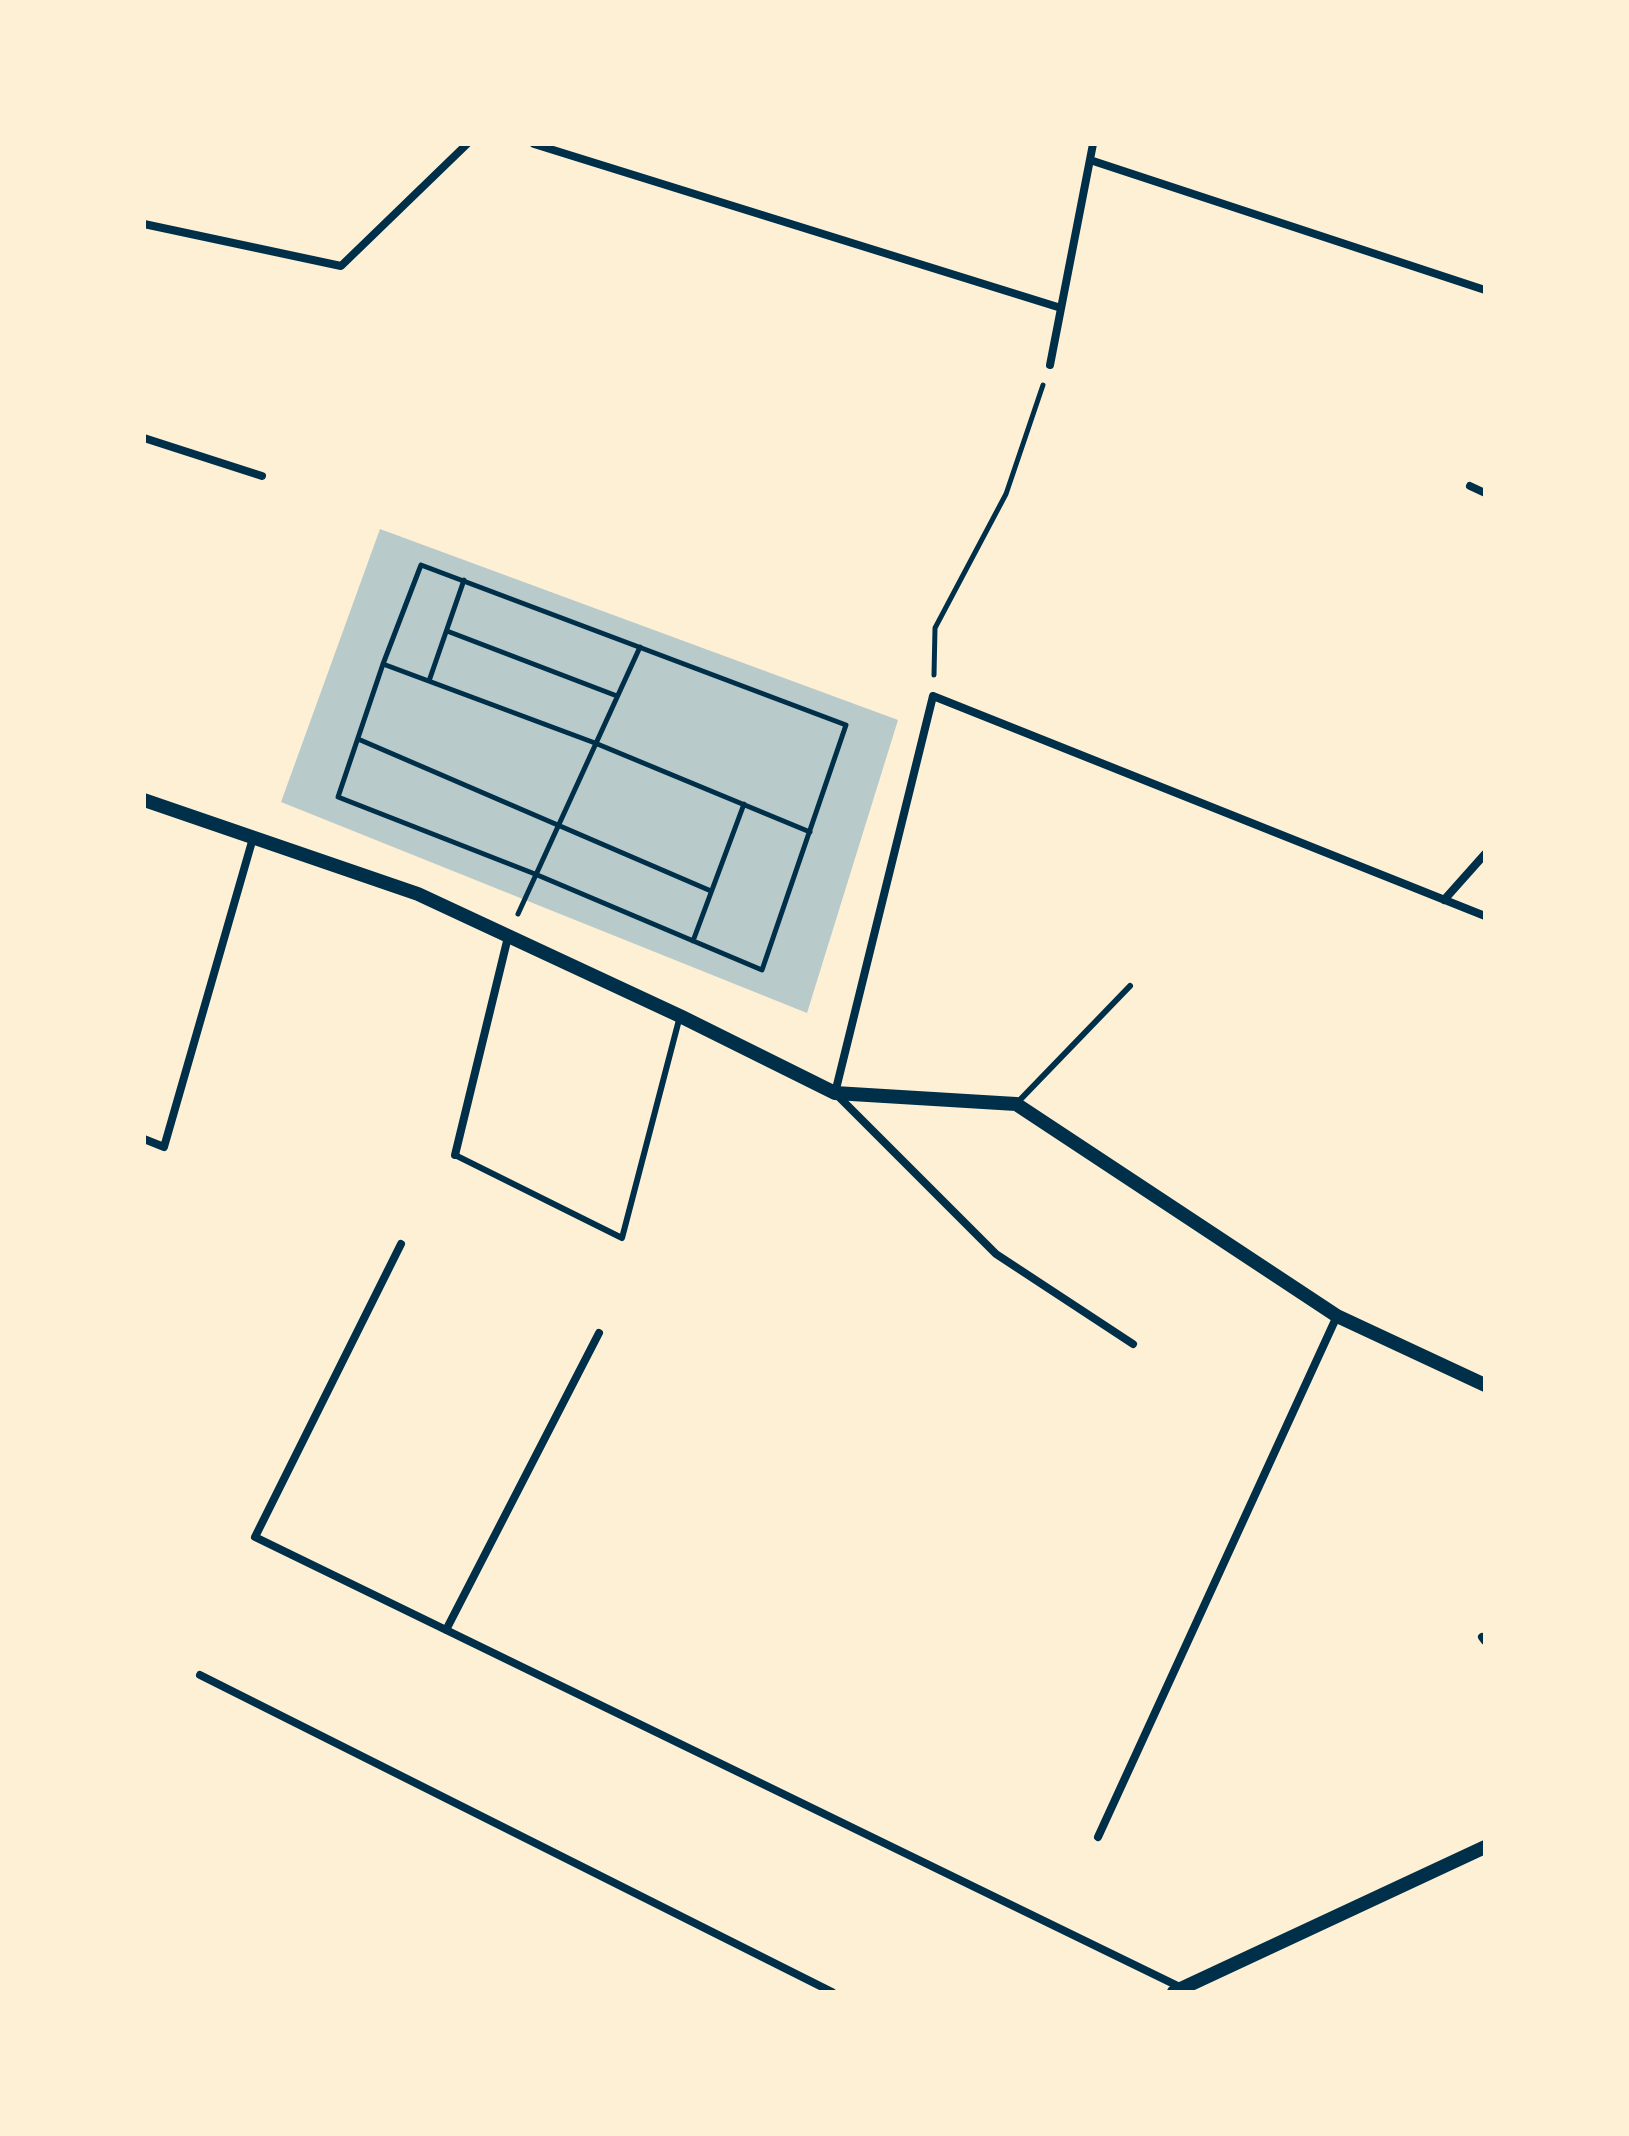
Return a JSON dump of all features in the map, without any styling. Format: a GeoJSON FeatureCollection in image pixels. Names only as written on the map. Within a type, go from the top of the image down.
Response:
{"type":"FeatureCollection","features":[{"type":"Feature","properties":{"kind":"street"},"geometry":{"type":"LineString","coordinates":[[144,224],[341,266],[467,144]]}},
{"type":"Feature","properties":{"kind":"street"},"geometry":{"type":"LineString","coordinates":[[534,144],[1061,308]]}},
{"type":"Feature","properties":{"kind":"street"},"geometry":{"type":"LineString","coordinates":[[1050,365],[1093,144]]}},
{"type":"Feature","properties":{"kind":"street"},"geometry":{"type":"LineString","coordinates":[[1090,160],[1485,290]]}},
{"type":"Feature","properties":{"kind":"street"},"geometry":{"type":"LineString","coordinates":[[144,438],[262,476]]}},
{"type":"Feature","properties":{"kind":"street"},"geometry":{"type":"LineString","coordinates":[[1470,486],[1485,493]]}},
{"type":"Feature","properties":{"kind":"street"},"geometry":{"type":"LineString","coordinates":[[835,1093],[933,696],[1485,916]]}},
{"type":"Feature","properties":{"kind":"street"},"geometry":{"type":"LineString","coordinates":[[144,800],[418,894],[680,1016],[835,1093],[996,1254],[1133,1344]]}},
{"type":"Feature","properties":{"kind":"street"},"geometry":{"type":"LineString","coordinates":[[144,1139],[164,1147],[253,838]]}},
{"type":"Feature","properties":{"kind":"street"},"geometry":{"type":"LineString","coordinates":[[1444,900],[1485,854]]}},
{"type":"Feature","properties":{"kind":"street"},"geometry":{"type":"LineString","coordinates":[[455,1155],[508,937]]}},
{"type":"Feature","properties":{"kind":"street"},"geometry":{"type":"LineString","coordinates":[[835,1093],[1016,1104],[1337,1316],[1485,1385]]}},
{"type":"Feature","properties":{"kind":"street"},"geometry":{"type":"LineString","coordinates":[[401,1244],[255,1537],[1182,1991],[1485,1847]]}},
{"type":"Feature","properties":{"kind":"street"},"geometry":{"type":"LineString","coordinates":[[1098,1837],[1337,1316]]}},
{"type":"Feature","properties":{"kind":"street"},"geometry":{"type":"LineString","coordinates":[[446,1630],[599,1333]]}},
{"type":"Feature","properties":{"kind":"street"},"geometry":{"type":"LineString","coordinates":[[200,1675],[832,1992]]}},
{"type":"Feature","properties":{"kind":"lane"},"geometry":{"type":"LineString","coordinates":[[1016,1104],[1130,986]]}},
{"type":"Feature","properties":{"kind":"lane"},"geometry":{"type":"LineString","coordinates":[[455,1155],[622,1238],[680,1016]]}},
{"type":"Feature","properties":{"kind":"path"},"geometry":{"type":"LineString","coordinates":[[933,696],[935,628],[1006,494],[1050,365]]}},
{"type":"Feature","properties":{"kind":"path"},"geometry":{"type":"LineString","coordinates":[[421,565],[640,647],[846,725],[762,970],[535,874],[338,797],[383,664],[421,565]]}},
{"type":"Feature","properties":{"kind":"path"},"geometry":{"type":"LineString","coordinates":[[429,681],[464,580]]}},
{"type":"Feature","properties":{"kind":"path"},"geometry":{"type":"LineString","coordinates":[[447,631],[617,696]]}},
{"type":"Feature","properties":{"kind":"path"},"geometry":{"type":"LineString","coordinates":[[508,937],[640,647]]}},
{"type":"Feature","properties":{"kind":"path"},"geometry":{"type":"LineString","coordinates":[[383,664],[595,743],[810,832]]}},
{"type":"Feature","properties":{"kind":"path"},"geometry":{"type":"LineString","coordinates":[[358,739],[711,891]]}},
{"type":"Feature","properties":{"kind":"path"},"geometry":{"type":"LineString","coordinates":[[693,941],[744,804]]}},
{"type":"Feature","properties":{"kind":"shaded area"},"geometry":{"type":"Polygon","coordinates":[[[380,529],[898,720],[807,1013],[281,802],[380,529]]]}}]}
